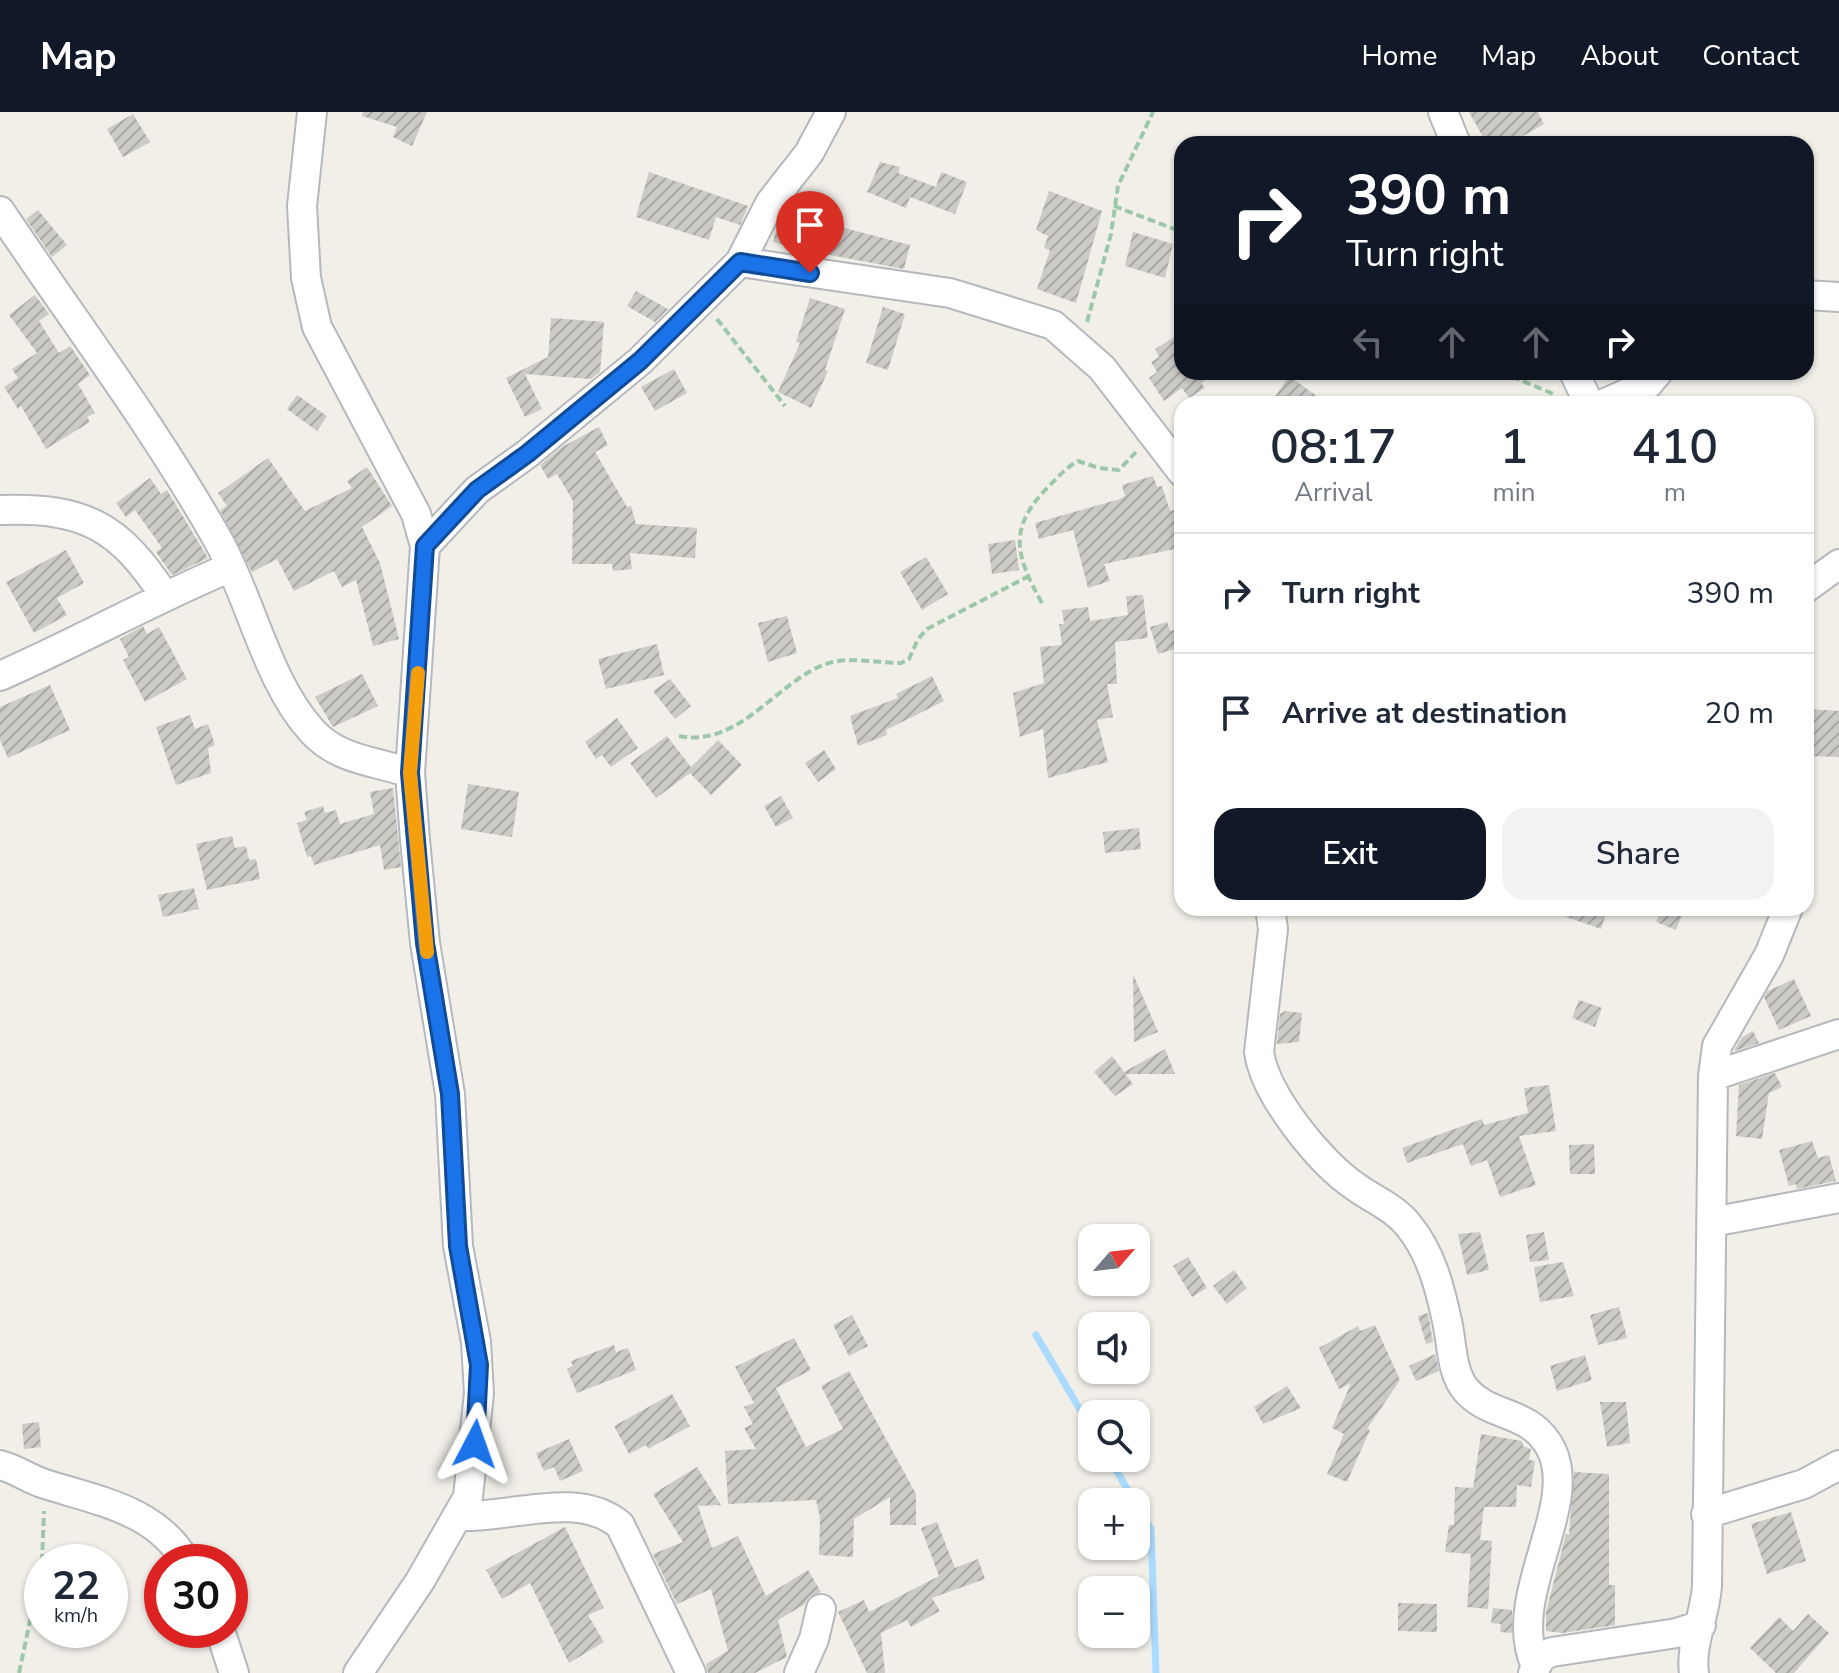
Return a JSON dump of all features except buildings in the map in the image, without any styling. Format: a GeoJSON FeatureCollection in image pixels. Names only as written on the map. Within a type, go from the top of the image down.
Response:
{"type":"FeatureCollection","features":[{"type":"Feature","properties":{"kind":"street"},"geometry":{"type":"LineString","coordinates":[[312,112],[302,206],[306,278],[317,327],[416,514],[425,546],[410,773],[425,943],[450,1094],[458,1246],[479,1365],[468,1497],[420,1581],[358,1673]]}},
{"type":"Feature","properties":{"kind":"street"},"geometry":{"type":"LineString","coordinates":[[425,546],[477,490],[527,454],[640,361],[740,262],[770,203],[809,153],[831,112]]}},
{"type":"Feature","properties":{"kind":"street"},"geometry":{"type":"LineString","coordinates":[[1443,112],[1453,136]]}},
{"type":"Feature","properties":{"kind":"street"},"geometry":{"type":"LineString","coordinates":[[0,211],[163,449],[231,567],[292,703],[310,729],[330,749],[348,757],[410,773]]}},
{"type":"Feature","properties":{"kind":"street"},"geometry":{"type":"LineString","coordinates":[[740,262],[950,293],[1040,320],[1081,348],[1102,368],[1174,462]]}},
{"type":"Feature","properties":{"kind":"street"},"geometry":{"type":"LineString","coordinates":[[1814,295],[1839,297]]}},
{"type":"Feature","properties":{"kind":"street"},"geometry":{"type":"LineString","coordinates":[[1621,396],[1651,380]]}},
{"type":"Feature","properties":{"kind":"street"},"geometry":{"type":"LineString","coordinates":[[0,510],[22,509],[90,520],[125,542],[164,595]]}},
{"type":"Feature","properties":{"kind":"street"},"geometry":{"type":"LineString","coordinates":[[1814,582],[1839,564]]}},
{"type":"Feature","properties":{"kind":"street"},"geometry":{"type":"LineString","coordinates":[[0,676],[51,654],[164,595],[231,567]]}},
{"type":"Feature","properties":{"kind":"street"},"geometry":{"type":"LineString","coordinates":[[1271,916],[1273,929],[1259,1052],[1262,1070],[1274,1096],[1328,1162],[1354,1186],[1387,1205],[1408,1224],[1421,1243],[1435,1275],[1458,1374],[1468,1393],[1532,1424],[1553,1454],[1557,1479],[1555,1499],[1532,1591],[1528,1627],[1534,1669]]}},
{"type":"Feature","properties":{"kind":"street"},"geometry":{"type":"LineString","coordinates":[[1694,1673],[1691,1658],[1701,1625],[1707,1586],[1713,1076],[1717,1046],[1769,955],[1785,916]]}},
{"type":"Feature","properties":{"kind":"street"},"geometry":{"type":"LineString","coordinates":[[1713,1076],[1839,1034]]}},
{"type":"Feature","properties":{"kind":"street"},"geometry":{"type":"LineString","coordinates":[[1712,1222],[1839,1198]]}},
{"type":"Feature","properties":{"kind":"street"},"geometry":{"type":"LineString","coordinates":[[0,1465],[46,1485],[112,1503],[151,1522],[174,1544]]}},
{"type":"Feature","properties":{"kind":"street"},"geometry":{"type":"LineString","coordinates":[[1706,1514],[1804,1484],[1839,1465]]}},
{"type":"Feature","properties":{"kind":"street"},"geometry":{"type":"LineString","coordinates":[[457,1516],[482,1517],[577,1506],[604,1512],[620,1525],[691,1673]]}},
{"type":"Feature","properties":{"kind":"street"},"geometry":{"type":"LineString","coordinates":[[799,1673],[814,1639],[821,1609]]}},
{"type":"Feature","properties":{"kind":"street"},"geometry":{"type":"LineString","coordinates":[[1534,1669],[1552,1652],[1677,1633],[1701,1625]]}},
{"type":"Feature","properties":{"kind":"street"},"geometry":{"type":"LineString","coordinates":[[226,1648],[234,1673]]}},
{"type":"Feature","properties":{"kind":"path"},"geometry":{"type":"LineString","coordinates":[[1081,348],[1106,258],[1118,186],[1153,112]]}},
{"type":"Feature","properties":{"kind":"path"},"geometry":{"type":"LineString","coordinates":[[1114,206],[1174,229]]}},
{"type":"Feature","properties":{"kind":"path"},"geometry":{"type":"LineString","coordinates":[[702,301],[785,406]]}},
{"type":"Feature","properties":{"kind":"path"},"geometry":{"type":"LineString","coordinates":[[1522,380],[1563,396]]}},
{"type":"Feature","properties":{"kind":"path"},"geometry":{"type":"LineString","coordinates":[[1042,603],[1027,577],[1019,527],[1025,510],[1078,461],[1119,470],[1128,464],[1149,429]]}},
{"type":"Feature","properties":{"kind":"path"},"geometry":{"type":"LineString","coordinates":[[679,736],[698,740],[743,721],[774,701],[802,676],[828,663],[901,663],[909,659],[918,639],[927,629],[1027,577]]}},
{"type":"Feature","properties":{"kind":"path"},"geometry":{"type":"LineString","coordinates":[[43,1544],[46,1485]]}},
{"type":"Feature","properties":{"kind":"path"},"geometry":{"type":"LineString","coordinates":[[19,1673],[24,1648]]}},
{"type":"Feature","properties":{"kind":"waterway"},"geometry":{"type":"LineString","coordinates":[[1036,1335],[1078,1406]]}},
{"type":"Feature","properties":{"kind":"waterway"},"geometry":{"type":"LineString","coordinates":[[1117,1472],[1127,1488]]}},
{"type":"Feature","properties":{"kind":"waterway"},"geometry":{"type":"LineString","coordinates":[[1150,1527],[1156,1673]]}},
{"type":"Feature","properties":{"kind":"slow traffic"},"geometry":{"type":"LineString","coordinates":[[418,673],[410,773],[427,952]]}},
{"type":"Feature","properties":{"kind":"route"},"geometry":{"type":"LineString","coordinates":[[475,1444],[479,1365],[458,1246],[450,1094],[425,943],[410,773],[425,546],[477,490],[527,454],[640,361],[740,262],[810,273]]}}]}
